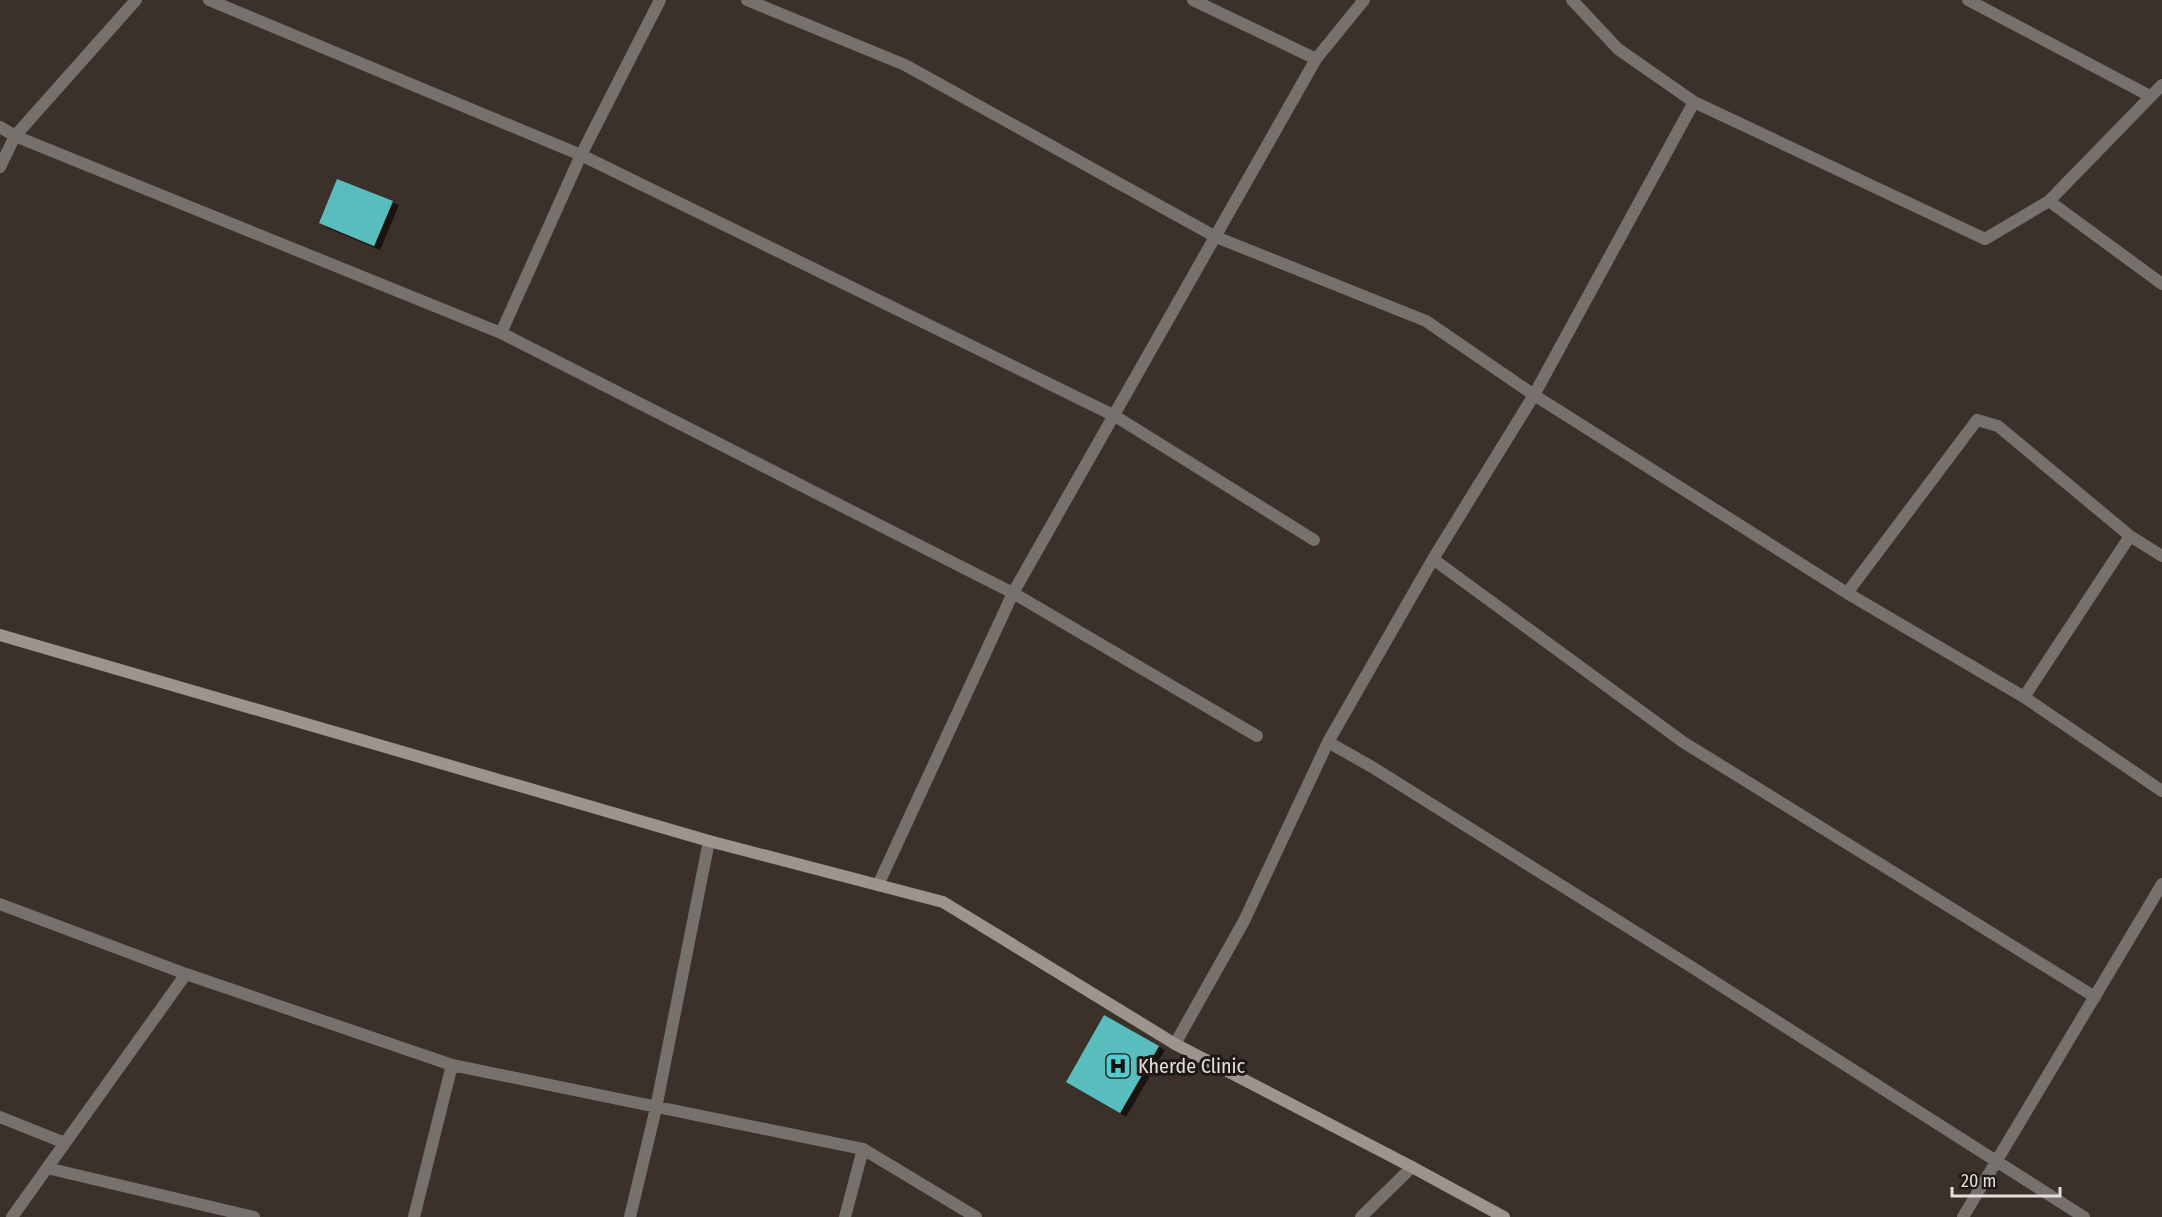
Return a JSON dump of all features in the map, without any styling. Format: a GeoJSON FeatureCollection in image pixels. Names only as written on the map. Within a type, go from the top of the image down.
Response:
{"type":"FeatureCollection","features":[{"type":"Feature","properties":{"kind":"main road"},"geometry":{"type":"LineString","coordinates":[[0,635],[709,841],[943,902],[1175,1044],[1504,1217]]}},
{"type":"Feature","properties":{"kind":"street"},"geometry":{"type":"LineString","coordinates":[[0,167],[15,136],[136,0]]}},
{"type":"Feature","properties":{"kind":"street"},"geometry":{"type":"LineString","coordinates":[[209,0],[581,154],[1114,416],[1314,540]]}},
{"type":"Feature","properties":{"kind":"street"},"geometry":{"type":"LineString","coordinates":[[501,333],[581,154],[660,0]]}},
{"type":"Feature","properties":{"kind":"street"},"geometry":{"type":"LineString","coordinates":[[747,0],[905,65],[1216,237],[1426,321],[1534,395],[1847,593],[2024,697],[2162,791]]}},
{"type":"Feature","properties":{"kind":"street"},"geometry":{"type":"LineString","coordinates":[[1193,0],[1316,59]]}},
{"type":"Feature","properties":{"kind":"street"},"geometry":{"type":"LineString","coordinates":[[878,885],[1013,593],[1316,59],[1364,0]]}},
{"type":"Feature","properties":{"kind":"street"},"geometry":{"type":"LineString","coordinates":[[1572,0],[1618,49],[1694,102],[1985,239],[2049,201],[2162,85]]}},
{"type":"Feature","properties":{"kind":"street"},"geometry":{"type":"LineString","coordinates":[[1968,0],[2150,96]]}},
{"type":"Feature","properties":{"kind":"street"},"geometry":{"type":"LineString","coordinates":[[1175,1044],[1244,921],[1328,742],[1434,559],[1534,395],[1694,102]]}},
{"type":"Feature","properties":{"kind":"street"},"geometry":{"type":"LineString","coordinates":[[0,127],[15,136],[501,333],[1013,593],[1257,736]]}},
{"type":"Feature","properties":{"kind":"street"},"geometry":{"type":"LineString","coordinates":[[2049,201],[2162,284]]}},
{"type":"Feature","properties":{"kind":"street"},"geometry":{"type":"LineString","coordinates":[[1847,593],[1977,420],[1998,426],[2130,536],[2162,556]]}},
{"type":"Feature","properties":{"kind":"street"},"geometry":{"type":"LineString","coordinates":[[2024,697],[2130,536]]}},
{"type":"Feature","properties":{"kind":"street"},"geometry":{"type":"LineString","coordinates":[[1434,559],[1683,742],[2095,997]]}},
{"type":"Feature","properties":{"kind":"street"},"geometry":{"type":"LineString","coordinates":[[1328,742],[1372,767],[1660,947],[2084,1217]]}},
{"type":"Feature","properties":{"kind":"street"},"geometry":{"type":"LineString","coordinates":[[630,1217],[656,1108],[709,841]]}},
{"type":"Feature","properties":{"kind":"street"},"geometry":{"type":"LineString","coordinates":[[1963,1217],[2162,884]]}},
{"type":"Feature","properties":{"kind":"street"},"geometry":{"type":"LineString","coordinates":[[0,904],[186,974],[452,1065],[863,1149],[976,1217]]}},
{"type":"Feature","properties":{"kind":"street"},"geometry":{"type":"LineString","coordinates":[[12,1217],[186,974]]}},
{"type":"Feature","properties":{"kind":"street"},"geometry":{"type":"LineString","coordinates":[[414,1217],[452,1065]]}},
{"type":"Feature","properties":{"kind":"street"},"geometry":{"type":"LineString","coordinates":[[0,1117],[65,1143]]}},
{"type":"Feature","properties":{"kind":"street"},"geometry":{"type":"LineString","coordinates":[[845,1217],[863,1149]]}},
{"type":"Feature","properties":{"kind":"street"},"geometry":{"type":"LineString","coordinates":[[1361,1217],[1412,1167]]}},
{"type":"Feature","properties":{"kind":"street"},"geometry":{"type":"LineString","coordinates":[[47,1168],[254,1217]]}},
{"type":"Feature","properties":{"kind":"building"},"geometry":{"type":"Polygon","coordinates":[[[337,179],[393,201],[374,246],[319,223],[337,179]]]}},
{"type":"Feature","properties":{"kind":"building"},"geometry":{"type":"Polygon","coordinates":[[[1104,1015],[1159,1046],[1120,1113],[1066,1082],[1104,1015]]]}},
{"type":"Feature","properties":{"kind":"place","name":"Kherde Clinic"},"geometry":{"type":"Point","coordinates":[1118,1066]}}]}
